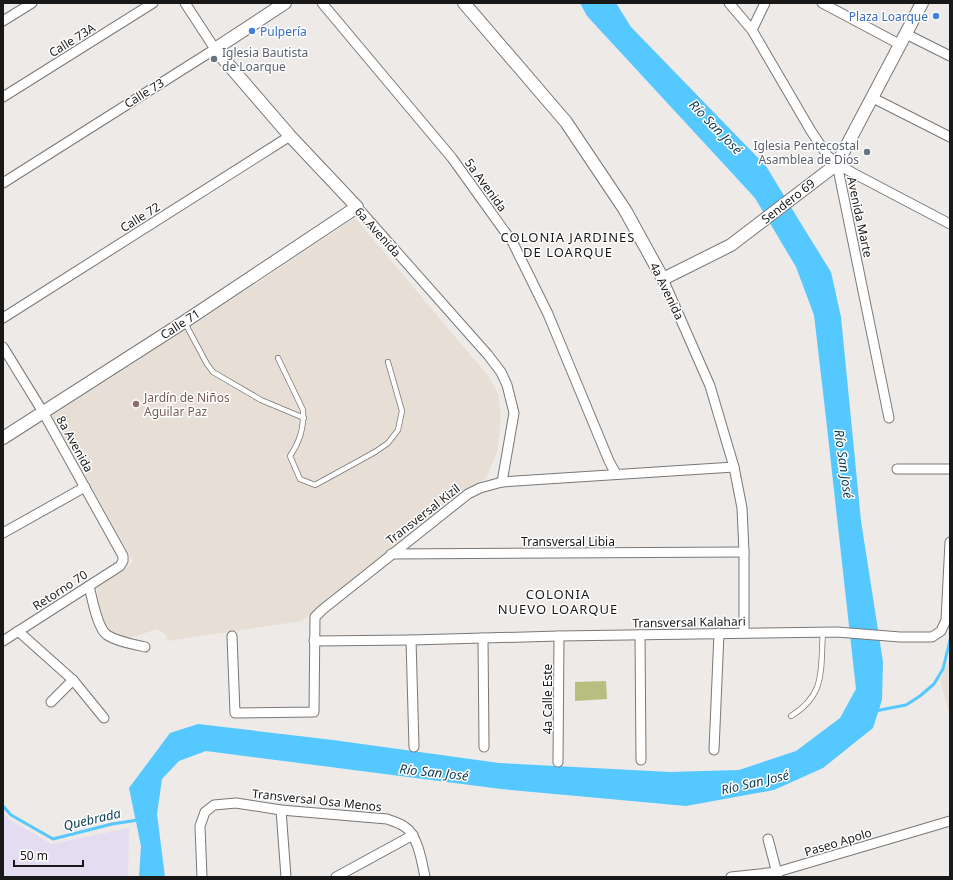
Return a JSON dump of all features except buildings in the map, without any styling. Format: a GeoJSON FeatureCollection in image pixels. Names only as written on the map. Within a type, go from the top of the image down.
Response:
{"type":"FeatureCollection","features":[{"type":"Feature","properties":{"kind":"street"},"geometry":{"type":"LineString","coordinates":[[3,21],[32,3]]}},
{"type":"Feature","properties":{"kind":"street","name":"Calle 73A"},"geometry":{"type":"LineString","coordinates":[[3,98],[153,3]]}},
{"type":"Feature","properties":{"kind":"street","name":"6a Avenida"},"geometry":{"type":"LineString","coordinates":[[185,3],[215,49],[290,136],[357,207],[488,355],[501,372],[508,386],[514,413],[502,482]]}},
{"type":"Feature","properties":{"kind":"street","name":"Calle 73"},"geometry":{"type":"LineString","coordinates":[[3,183],[285,3]]}},
{"type":"Feature","properties":{"kind":"street","name":"5a Avenida"},"geometry":{"type":"LineString","coordinates":[[322,3],[452,158],[513,243],[548,314],[609,461],[616,474]]}},
{"type":"Feature","properties":{"kind":"street","name":"4a Avenida"},"geometry":{"type":"LineString","coordinates":[[464,3],[566,122],[625,210],[663,279],[710,386],[734,467],[742,508],[744,552],[744,633]]}},
{"type":"Feature","properties":{"kind":"street","name":"Avenida Marte"},"geometry":{"type":"LineString","coordinates":[[729,3],[752,30],[811,131],[827,155],[837,164],[889,418]]}},
{"type":"Feature","properties":{"kind":"street"},"geometry":{"type":"LineString","coordinates":[[752,30],[765,3]]}},
{"type":"Feature","properties":{"kind":"street"},"geometry":{"type":"LineString","coordinates":[[822,3],[900,45]]}},
{"type":"Feature","properties":{"kind":"street","name":"Sendero 69"},"geometry":{"type":"LineString","coordinates":[[663,279],[732,245],[837,164],[922,3]]}},
{"type":"Feature","properties":{"kind":"street"},"geometry":{"type":"LineString","coordinates":[[906,34],[950,56]]}},
{"type":"Feature","properties":{"kind":"street"},"geometry":{"type":"LineString","coordinates":[[873,98],[950,137]]}},
{"type":"Feature","properties":{"kind":"street","name":"Calle 72"},"geometry":{"type":"LineString","coordinates":[[3,318],[290,136]]}},
{"type":"Feature","properties":{"kind":"street"},"geometry":{"type":"LineString","coordinates":[[837,164],[950,224]]}},
{"type":"Feature","properties":{"kind":"street","name":"Calle 71"},"geometry":{"type":"LineString","coordinates":[[3,438],[184,322],[357,207]]}},
{"type":"Feature","properties":{"kind":"street","name":"8a Avenida"},"geometry":{"type":"LineString","coordinates":[[3,346],[43,412],[123,556]]}},
{"type":"Feature","properties":{"kind":"street","name":"Transversal Kizil"},"geometry":{"type":"LineString","coordinates":[[232,636],[235,713],[314,712],[315,617],[391,554],[468,494],[480,488],[502,482],[734,467]]}},
{"type":"Feature","properties":{"kind":"street"},"geometry":{"type":"LineString","coordinates":[[897,469],[950,469]]}},
{"type":"Feature","properties":{"kind":"street"},"geometry":{"type":"LineString","coordinates":[[3,533],[85,487]]}},
{"type":"Feature","properties":{"kind":"street","name":"Transversal Kalahari"},"geometry":{"type":"LineString","coordinates":[[314,641],[823,632],[900,637],[932,637],[941,631],[946,620],[950,542]]}},
{"type":"Feature","properties":{"kind":"street","name":"Transversal Libia"},"geometry":{"type":"LineString","coordinates":[[391,554],[744,552]]}},
{"type":"Feature","properties":{"kind":"street","name":"Retorno 70"},"geometry":{"type":"LineString","coordinates":[[3,641],[120,566],[123,561],[123,556]]}},
{"type":"Feature","properties":{"kind":"street"},"geometry":{"type":"LineString","coordinates":[[89,586],[100,624],[105,634],[122,642],[145,648]]}},
{"type":"Feature","properties":{"kind":"street"},"geometry":{"type":"LineString","coordinates":[[18,631],[73,680],[104,718]]}},
{"type":"Feature","properties":{"kind":"street"},"geometry":{"type":"LineString","coordinates":[[714,750],[719,633]]}},
{"type":"Feature","properties":{"kind":"street"},"geometry":{"type":"LineString","coordinates":[[640,635],[641,760]]}},
{"type":"Feature","properties":{"kind":"street","name":"4a Calle Este"},"geometry":{"type":"LineString","coordinates":[[558,762],[559,636]]}},
{"type":"Feature","properties":{"kind":"street"},"geometry":{"type":"LineString","coordinates":[[482,638],[484,747]]}},
{"type":"Feature","properties":{"kind":"street"},"geometry":{"type":"LineString","coordinates":[[410,640],[414,747]]}},
{"type":"Feature","properties":{"kind":"street"},"geometry":{"type":"LineString","coordinates":[[51,702],[73,680]]}},
{"type":"Feature","properties":{"kind":"street","name":"Transversal Osa Menos"},"geometry":{"type":"LineString","coordinates":[[202,877],[200,826],[205,812],[214,805],[236,803],[281,810],[388,819],[407,827],[413,835]]}},
{"type":"Feature","properties":{"kind":"street"},"geometry":{"type":"LineString","coordinates":[[281,810],[286,877]]}},
{"type":"Feature","properties":{"kind":"street","name":"Paseo Apolo"},"geometry":{"type":"LineString","coordinates":[[731,877],[777,875],[950,821]]}},
{"type":"Feature","properties":{"kind":"street"},"geometry":{"type":"LineString","coordinates":[[336,877],[413,835],[420,852],[425,877]]}},
{"type":"Feature","properties":{"kind":"street"},"geometry":{"type":"LineString","coordinates":[[768,838],[777,875]]}},
{"type":"Feature","properties":{"kind":"lane"},"geometry":{"type":"LineString","coordinates":[[184,322],[213,372],[261,400],[304,418]]}},
{"type":"Feature","properties":{"kind":"lane"},"geometry":{"type":"LineString","coordinates":[[278,358],[303,410],[304,418],[298,445],[290,456],[300,479],[315,485],[375,452],[388,442],[398,430],[402,411],[388,362]]}},
{"type":"Feature","properties":{"kind":"lane"},"geometry":{"type":"LineString","coordinates":[[791,716],[811,700],[818,688],[823,632]]}},
{"type":"Feature","properties":{"kind":"shaded area"},"geometry":{"type":"Polygon","coordinates":[[[355,218],[489,377],[498,394],[501,415],[498,449],[486,478],[302,621],[167,641],[166,635],[157,629],[130,638],[114,635],[105,626],[100,610],[97,588],[122,572],[133,561],[52,416],[183,332],[355,218]]]}},
{"type":"Feature","properties":{"kind":"shaded area"},"geometry":{"type":"Polygon","coordinates":[[[950,658],[950,716],[940,680],[950,658]]]}},
{"type":"Feature","properties":{"kind":"shaded area"},"geometry":{"type":"Polygon","coordinates":[[[3,813],[9,819],[51,844],[129,828],[128,877],[3,877],[3,813]]]}},
{"type":"Feature","properties":{"kind":"green space"},"geometry":{"type":"Polygon","coordinates":[[[606,681],[607,699],[575,701],[575,682],[606,681]]]}},
{"type":"Feature","properties":{"kind":"water","name":"Río San José"},"geometry":{"type":"Polygon","coordinates":[[[580,3],[616,3],[631,27],[766,166],[831,272],[841,317],[861,521],[883,662],[882,700],[873,728],[823,768],[774,790],[686,806],[501,789],[206,751],[179,761],[162,779],[157,814],[165,877],[139,877],[141,846],[129,788],[170,733],[198,724],[333,740],[499,763],[670,772],[739,770],[796,751],[840,718],[856,689],[814,315],[796,267],[755,198],[587,16],[580,3]]]}},
{"type":"Feature","properties":{"kind":"waterway","name":"Quebrada"},"geometry":{"type":"LineString","coordinates":[[875,711],[906,705],[934,684],[943,669],[950,640]]}},
{"type":"Feature","properties":{"kind":"waterway","name":"Quebrada"},"geometry":{"type":"LineString","coordinates":[[3,806],[11,815],[53,839],[112,824],[138,820]]}},
{"type":"Feature","properties":{"kind":"place","name":"Plaza Loarque"},"geometry":{"type":"Point","coordinates":[936,16]}},
{"type":"Feature","properties":{"kind":"place","name":"Pulpería"},"geometry":{"type":"Point","coordinates":[252,31]}},
{"type":"Feature","properties":{"kind":"place","name":"Iglesia Bautista de Loarque"},"geometry":{"type":"Point","coordinates":[214,59]}},
{"type":"Feature","properties":{"kind":"place","name":"Iglesia Pentecostal Asamblea de Dios"},"geometry":{"type":"Point","coordinates":[867,152]}},
{"type":"Feature","properties":{"kind":"place","name":"Jardín de Niños Aguilar Paz"},"geometry":{"type":"Point","coordinates":[136,404]}},
{"type":"Feature","properties":{"kind":"district","name":"COLONIA JARDINES DE LOARQUE"},"geometry":{"type":"Point","coordinates":[568,244]}},
{"type":"Feature","properties":{"kind":"district","name":"COLONIA NUEVO LOARQUE"},"geometry":{"type":"Point","coordinates":[558,602]}}]}
